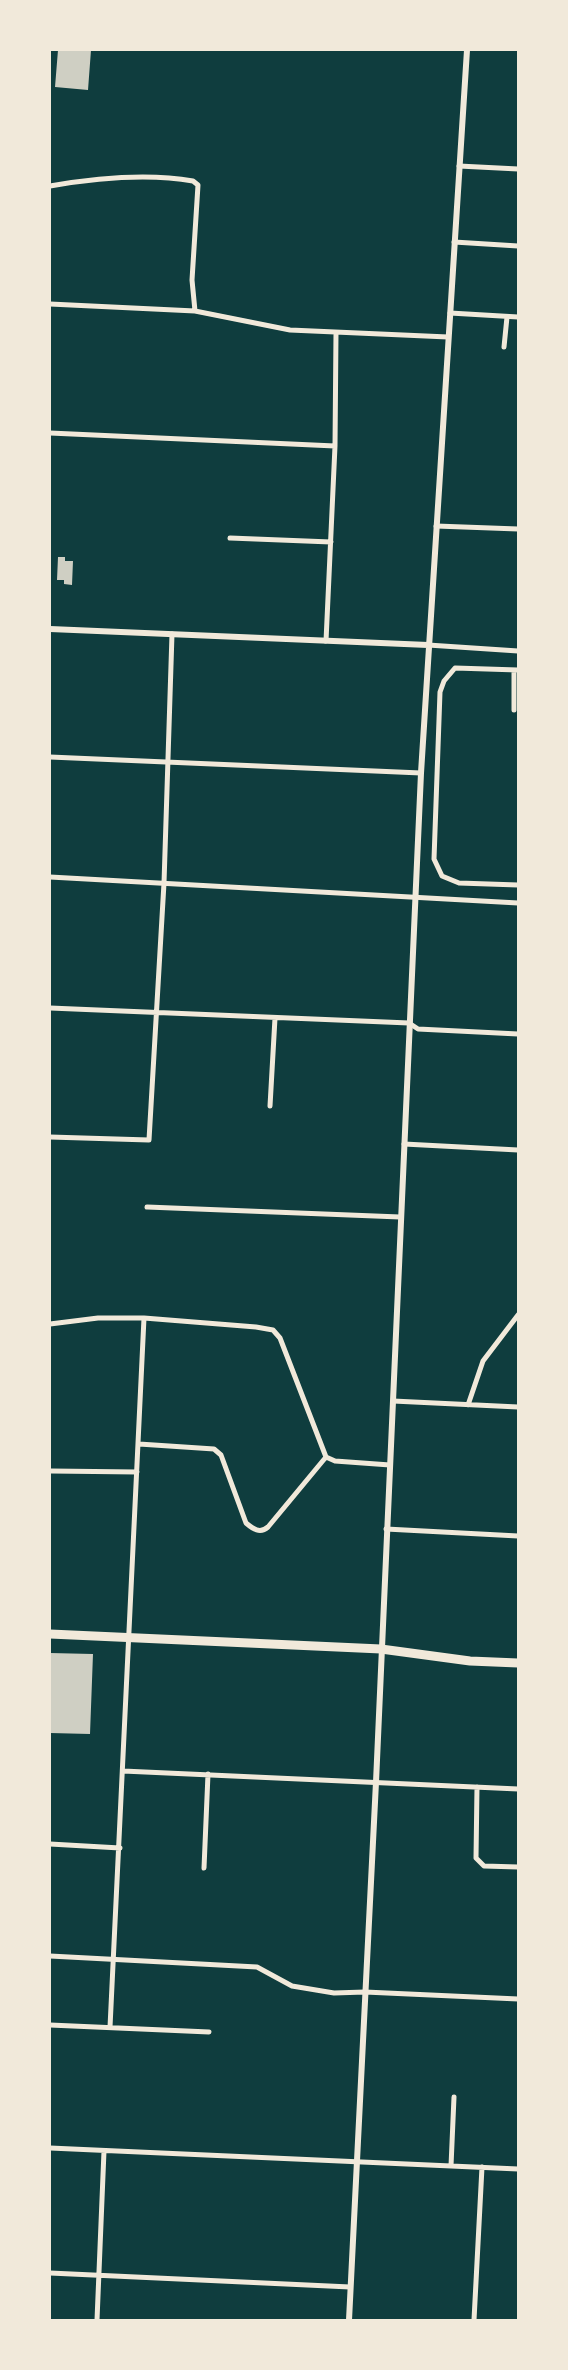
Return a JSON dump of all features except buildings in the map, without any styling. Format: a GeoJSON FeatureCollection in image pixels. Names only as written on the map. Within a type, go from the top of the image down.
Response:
{"type":"FeatureCollection","features":[{"type":"Feature","properties":{"kind":"main road"},"geometry":{"type":"LineString","coordinates":[[50,1634],[381,1648],[470,1661],[518,1663]]}},
{"type":"Feature","properties":{"kind":"street"},"geometry":{"type":"LineString","coordinates":[[349,2320],[376,1782],[421,773],[467,50]]}},
{"type":"Feature","properties":{"kind":"street"},"geometry":{"type":"LineString","coordinates":[[460,166],[518,169]]}},
{"type":"Feature","properties":{"kind":"street"},"geometry":{"type":"LineString","coordinates":[[50,186],[82,180],[125,177],[194,181],[198,185],[192,280],[195,312]]}},
{"type":"Feature","properties":{"kind":"street"},"geometry":{"type":"LineString","coordinates":[[454,242],[518,246]]}},
{"type":"Feature","properties":{"kind":"street"},"geometry":{"type":"LineString","coordinates":[[50,304],[195,312],[290,330],[448,337]]}},
{"type":"Feature","properties":{"kind":"street"},"geometry":{"type":"LineString","coordinates":[[450,313],[518,317]]}},
{"type":"Feature","properties":{"kind":"street"},"geometry":{"type":"LineString","coordinates":[[504,347],[507,317]]}},
{"type":"Feature","properties":{"kind":"street"},"geometry":{"type":"LineString","coordinates":[[326,641],[331,542],[336,333]]}},
{"type":"Feature","properties":{"kind":"street"},"geometry":{"type":"LineString","coordinates":[[50,433],[334,446]]}},
{"type":"Feature","properties":{"kind":"street"},"geometry":{"type":"LineString","coordinates":[[436,526],[518,529]]}},
{"type":"Feature","properties":{"kind":"street"},"geometry":{"type":"LineString","coordinates":[[230,538],[331,542]]}},
{"type":"Feature","properties":{"kind":"street"},"geometry":{"type":"LineString","coordinates":[[50,629],[428,645],[518,651]]}},
{"type":"Feature","properties":{"kind":"street"},"geometry":{"type":"LineString","coordinates":[[50,1137],[149,1140],[164,883],[172,634]]}},
{"type":"Feature","properties":{"kind":"street"},"geometry":{"type":"LineString","coordinates":[[514,710],[516,670],[455,668],[444,681],[440,692],[434,859],[442,876],[459,883],[518,885]]}},
{"type":"Feature","properties":{"kind":"street"},"geometry":{"type":"LineString","coordinates":[[50,757],[421,773]]}},
{"type":"Feature","properties":{"kind":"street"},"geometry":{"type":"LineString","coordinates":[[50,878],[518,903]]}},
{"type":"Feature","properties":{"kind":"street"},"geometry":{"type":"LineString","coordinates":[[50,1008],[409,1023],[418,1029],[518,1034]]}},
{"type":"Feature","properties":{"kind":"street"},"geometry":{"type":"LineString","coordinates":[[270,1106],[275,1018]]}},
{"type":"Feature","properties":{"kind":"street"},"geometry":{"type":"LineString","coordinates":[[404,1144],[518,1150]]}},
{"type":"Feature","properties":{"kind":"street"},"geometry":{"type":"LineString","coordinates":[[147,1207],[400,1217]]}},
{"type":"Feature","properties":{"kind":"street"},"geometry":{"type":"LineString","coordinates":[[468,1405],[483,1361],[518,1315]]}},
{"type":"Feature","properties":{"kind":"street"},"geometry":{"type":"LineString","coordinates":[[50,1324],[98,1318],[144,1318],[273,1330],[280,1338],[326,1457],[335,1461],[390,1465]]}},
{"type":"Feature","properties":{"kind":"street"},"geometry":{"type":"LineString","coordinates":[[110,2027],[144,1318]]}},
{"type":"Feature","properties":{"kind":"street"},"geometry":{"type":"LineString","coordinates":[[393,1402],[518,1407]]}},
{"type":"Feature","properties":{"kind":"street"},"geometry":{"type":"LineString","coordinates":[[138,1444],[214,1449],[221,1455],[246,1523],[255,1530],[260,1531],[268,1528],[326,1457]]}},
{"type":"Feature","properties":{"kind":"street"},"geometry":{"type":"LineString","coordinates":[[50,1470],[137,1472]]}},
{"type":"Feature","properties":{"kind":"street"},"geometry":{"type":"LineString","coordinates":[[386,1530],[518,1536]]}},
{"type":"Feature","properties":{"kind":"street"},"geometry":{"type":"LineString","coordinates":[[123,1771],[518,1789]]}},
{"type":"Feature","properties":{"kind":"street"},"geometry":{"type":"LineString","coordinates":[[204,1868],[208,1774]]}},
{"type":"Feature","properties":{"kind":"street"},"geometry":{"type":"LineString","coordinates":[[477,1787],[476,1858],[484,1866],[518,1867]]}},
{"type":"Feature","properties":{"kind":"street"},"geometry":{"type":"LineString","coordinates":[[50,1844],[120,1848]]}},
{"type":"Feature","properties":{"kind":"street"},"geometry":{"type":"LineString","coordinates":[[50,1956],[257,1967],[277,1976],[283,1982],[300,1989],[334,1993],[365,1992],[518,1999]]}},
{"type":"Feature","properties":{"kind":"street"},"geometry":{"type":"LineString","coordinates":[[50,2025],[209,2032]]}},
{"type":"Feature","properties":{"kind":"street"},"geometry":{"type":"LineString","coordinates":[[451,2166],[454,2097]]}},
{"type":"Feature","properties":{"kind":"street"},"geometry":{"type":"LineString","coordinates":[[50,2148],[518,2169]]}},
{"type":"Feature","properties":{"kind":"street"},"geometry":{"type":"LineString","coordinates":[[97,2320],[104,2151]]}},
{"type":"Feature","properties":{"kind":"street"},"geometry":{"type":"LineString","coordinates":[[474,2320],[482,2167]]}},
{"type":"Feature","properties":{"kind":"street"},"geometry":{"type":"LineString","coordinates":[[50,2273],[350,2287]]}}]}
